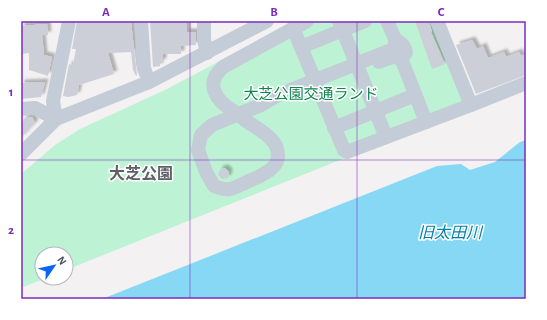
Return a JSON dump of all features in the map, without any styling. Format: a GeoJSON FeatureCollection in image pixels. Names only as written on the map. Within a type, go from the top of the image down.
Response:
{"type":"FeatureCollection","features":[{"type":"Feature","properties":{"kind":"street"},"geometry":{"type":"LineString","coordinates":[[56,119],[53,101],[69,21]]}},
{"type":"Feature","properties":{"kind":"street"},"geometry":{"type":"LineString","coordinates":[[141,21],[144,68],[149,82]]}},
{"type":"Feature","properties":{"kind":"street"},"geometry":{"type":"LineString","coordinates":[[204,21],[204,40],[207,53]]}},
{"type":"Feature","properties":{"kind":"street"},"geometry":{"type":"LineString","coordinates":[[21,154],[56,119],[149,82],[267,21]]}},
{"type":"Feature","properties":{"kind":"street"},"geometry":{"type":"LineString","coordinates":[[307,21],[223,67],[218,72],[214,80],[216,94],[225,105],[233,111],[245,120],[269,137],[276,145],[278,153],[277,162],[272,170],[265,174],[229,189],[214,186],[206,172],[198,150],[201,135],[212,125],[261,105],[282,102],[316,84],[357,67],[391,50],[395,46],[395,40],[387,21]]}},
{"type":"Feature","properties":{"kind":"street"},"geometry":{"type":"LineString","coordinates":[[301,47],[341,26],[365,21]]}},
{"type":"Feature","properties":{"kind":"street"},"geometry":{"type":"LineString","coordinates":[[437,21],[471,105]]}},
{"type":"Feature","properties":{"kind":"street"},"geometry":{"type":"LineString","coordinates":[[341,26],[386,137]]}},
{"type":"Feature","properties":{"kind":"street"},"geometry":{"type":"LineString","coordinates":[[293,28],[334,128],[344,150],[348,152],[526,83]]}},
{"type":"Feature","properties":{"kind":"street"},"geometry":{"type":"LineString","coordinates":[[357,67],[393,57],[401,58],[406,54],[405,47],[401,42],[395,40]]}},
{"type":"Feature","properties":{"kind":"street"},"geometry":{"type":"LineString","coordinates":[[401,58],[426,122]]}},
{"type":"Feature","properties":{"kind":"street"},"geometry":{"type":"LineString","coordinates":[[334,128],[415,95]]}},
{"type":"Feature","properties":{"kind":"street"},"geometry":{"type":"LineString","coordinates":[[21,109],[35,108],[56,119]]}},
{"type":"Feature","properties":{"kind":"green space","name":"大芝公園交通ランド"},"geometry":{"type":"Polygon","coordinates":[[[295,21],[431,21],[467,109],[74,267],[74,246],[34,246],[34,283],[21,288],[21,174],[55,145],[80,129],[167,89],[295,21]]]}},
{"type":"Feature","properties":{"kind":"water","name":"旧太田川"},"geometry":{"type":"Polygon","coordinates":[[[526,140],[526,299],[102,299],[437,166],[461,164],[470,170],[495,162],[520,142],[526,140]]]}},
{"type":"Feature","properties":{"kind":"building"},"geometry":{"type":"Polygon","coordinates":[[[77,21],[108,21],[107,23],[131,22],[137,75],[136,76],[133,70],[131,52],[108,53],[114,74],[79,85],[77,95],[68,97],[63,96],[69,64],[73,65],[76,49],[72,49],[77,21]]]}},
{"type":"Feature","properties":{"kind":"building"},"geometry":{"type":"Polygon","coordinates":[[[150,21],[186,21],[187,32],[196,32],[196,45],[181,46],[181,54],[163,54],[163,62],[160,62],[160,66],[153,67],[150,21]]]}},
{"type":"Feature","properties":{"kind":"building"},"geometry":{"type":"Polygon","coordinates":[[[415,21],[429,21],[431,32],[445,64],[432,69],[415,21]]]}},
{"type":"Feature","properties":{"kind":"building"},"geometry":{"type":"Polygon","coordinates":[[[47,24],[48,35],[42,35],[44,55],[52,57],[48,76],[29,70],[29,53],[21,54],[21,26],[47,24]]]}},
{"type":"Feature","properties":{"kind":"building"},"geometry":{"type":"Polygon","coordinates":[[[472,40],[477,49],[483,46],[488,58],[504,52],[506,57],[519,52],[521,56],[526,54],[526,75],[476,94],[456,45],[472,40]]]}},
{"type":"Feature","properties":{"kind":"building"},"geometry":{"type":"Polygon","coordinates":[[[45,82],[41,97],[21,99],[21,83],[45,82]]]}},
{"type":"Feature","properties":{"kind":"building"},"geometry":{"type":"Polygon","coordinates":[[[26,117],[32,117],[35,123],[21,138],[21,123],[26,117]]]}},
{"type":"Feature","properties":{"kind":"building"},"geometry":{"type":"Polygon","coordinates":[[[225,168],[229,172],[228,178],[222,179],[218,175],[220,169],[225,168]]]}},
{"type":"Feature","properties":{"kind":"district","name":"大芝公園"},"geometry":{"type":"Point","coordinates":[141,174]}}]}
